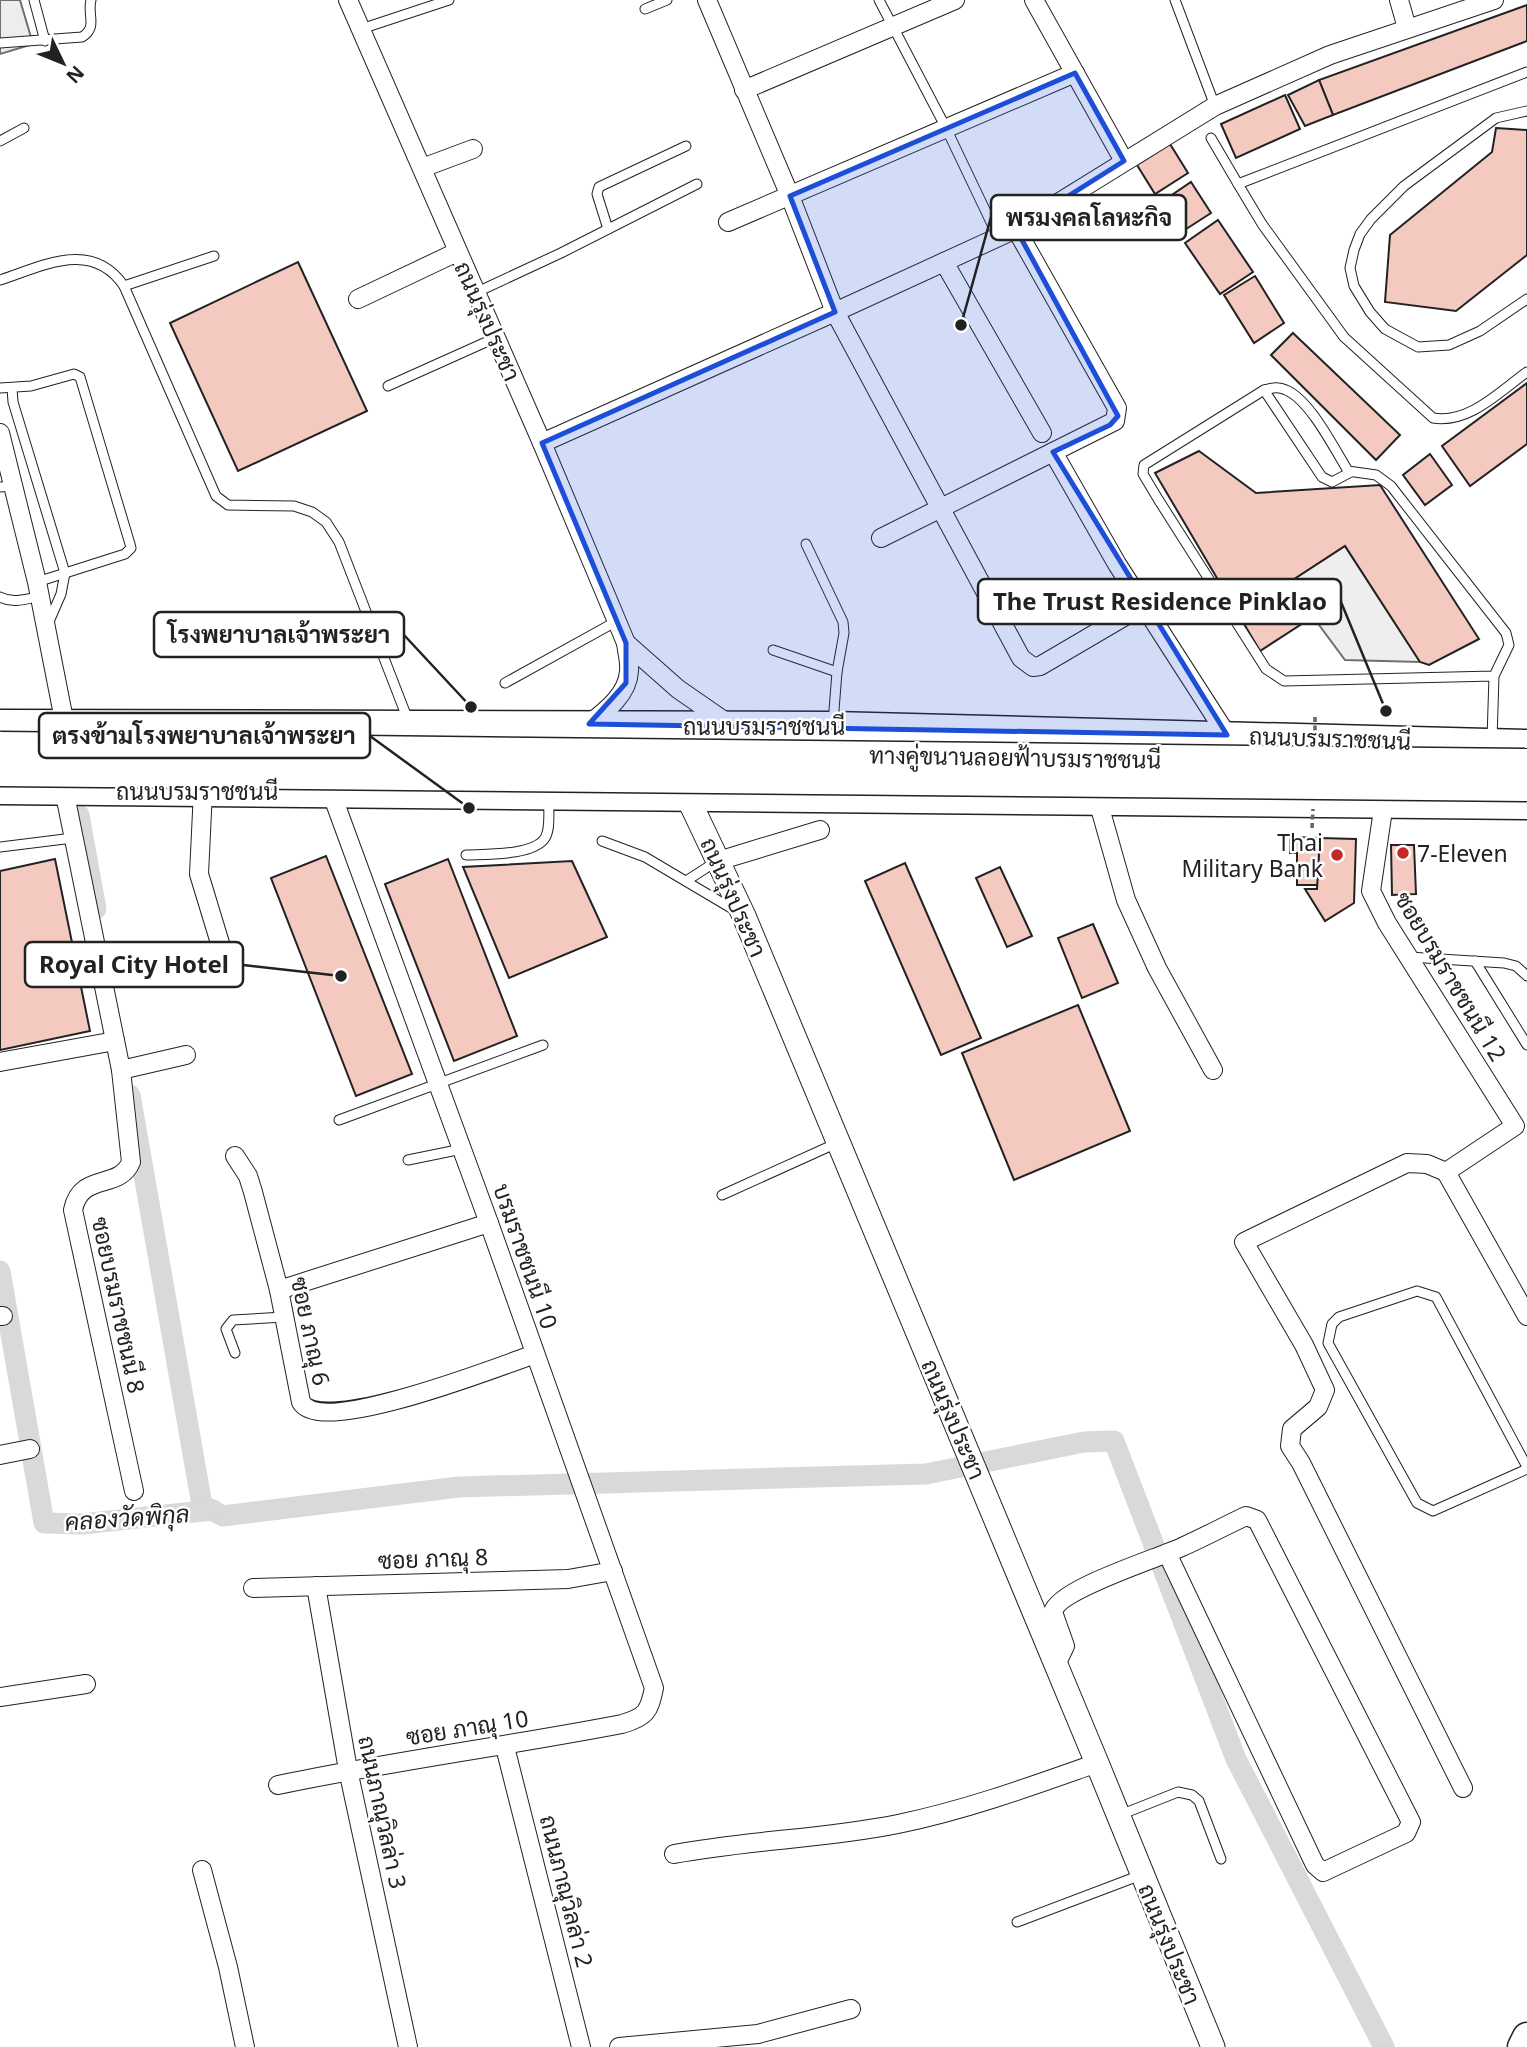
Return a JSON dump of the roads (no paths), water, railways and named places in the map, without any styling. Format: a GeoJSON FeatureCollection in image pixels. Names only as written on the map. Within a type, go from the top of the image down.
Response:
{"type":"FeatureCollection","features":[{"type":"Feature","properties":{"kind":"main road","name":"ถนนบรมราชชนนี"},"geometry":{"type":"LineString","coordinates":[[0,724],[833,726],[1227,734],[1527,744]]}},
{"type":"Feature","properties":{"kind":"main road","name":"ทางคู่ขนานลอยฟ้าบรมราชชนนี"},"geometry":{"type":"LineString","coordinates":[[0,746],[1527,763]]}},
{"type":"Feature","properties":{"kind":"main road","name":"ทางคู่ขนานลอยฟ้าบรมราชชนนี"},"geometry":{"type":"LineString","coordinates":[[0,772],[1527,787]]}},
{"type":"Feature","properties":{"kind":"main road","name":"ถนนบรมราชชนนี"},"geometry":{"type":"LineString","coordinates":[[0,790],[1527,805]]}},
{"type":"Feature","properties":{"kind":"main road"},"geometry":{"type":"LineString","coordinates":[[1522,2047],[1527,2037]]}},
{"type":"Feature","properties":{"kind":"street","name":"ถนนรุ่งประชา"},"geometry":{"type":"LineString","coordinates":[[348,0],[542,443],[626,643],[629,671],[626,683],[608,710],[589,724]]}},
{"type":"Feature","properties":{"kind":"street"},"geometry":{"type":"LineString","coordinates":[[708,0],[790,196],[835,313],[1021,658],[1027,665],[1040,666],[1144,605]]}},
{"type":"Feature","properties":{"kind":"street"},"geometry":{"type":"LineString","coordinates":[[744,90],[954,0]]}},
{"type":"Feature","properties":{"kind":"street"},"geometry":{"type":"LineString","coordinates":[[1034,0],[1124,161]]}},
{"type":"Feature","properties":{"kind":"street"},"geometry":{"type":"LineString","coordinates":[[1399,0],[1407,28]]}},
{"type":"Feature","properties":{"kind":"street"},"geometry":{"type":"LineString","coordinates":[[542,443],[1016,229],[1215,106],[1330,55],[1494,0]]}},
{"type":"Feature","properties":{"kind":"street"},"geometry":{"type":"LineString","coordinates":[[728,222],[1074,73]]}},
{"type":"Feature","properties":{"kind":"street"},"geometry":{"type":"LineString","coordinates":[[422,168],[473,149]]}},
{"type":"Feature","properties":{"kind":"street"},"geometry":{"type":"LineString","coordinates":[[881,538],[1110,425],[1118,415],[1117,408],[1016,229]]}},
{"type":"Feature","properties":{"kind":"street"},"geometry":{"type":"LineString","coordinates":[[358,299],[457,252]]}},
{"type":"Feature","properties":{"kind":"street"},"geometry":{"type":"LineString","coordinates":[[944,262],[1042,433]]}},
{"type":"Feature","properties":{"kind":"street"},"geometry":{"type":"LineString","coordinates":[[0,433],[7,487],[39,589],[65,725]]}},
{"type":"Feature","properties":{"kind":"street"},"geometry":{"type":"LineString","coordinates":[[1053,452],[1117,564],[1227,734]]}},
{"type":"Feature","properties":{"kind":"street","name":"ถนนรุ่งประชา"},"geometry":{"type":"LineString","coordinates":[[626,643],[678,689],[733,726]]}},
{"type":"Feature","properties":{"kind":"street","name":"ซอยบรมราชชนนี 8"},"geometry":{"type":"LineString","coordinates":[[64,790],[121,1070],[131,1162],[127,1171],[86,1187],[75,1198],[73,1210],[134,1491]]}},
{"type":"Feature","properties":{"kind":"street"},"geometry":{"type":"LineString","coordinates":[[203,791],[199,874],[230,976]]}},
{"type":"Feature","properties":{"kind":"street","name":"บรมราชชนนี 10"},"geometry":{"type":"LineString","coordinates":[[331,792],[489,1223],[654,1688],[650,1707],[640,1719],[622,1724]]}},
{"type":"Feature","properties":{"kind":"street","name":"ถนนรุ่งประชา"},"geometry":{"type":"LineString","coordinates":[[687,796],[744,916],[1213,2047]]}},
{"type":"Feature","properties":{"kind":"street"},"geometry":{"type":"LineString","coordinates":[[1098,801],[1126,900],[1157,968],[1213,1070]]}},
{"type":"Feature","properties":{"kind":"street","name":"ซอยบรมราชชนนี 12"},"geometry":{"type":"LineString","coordinates":[[1384,803],[1371,891],[1387,923],[1521,1123],[1446,1172]]}},
{"type":"Feature","properties":{"kind":"street"},"geometry":{"type":"LineString","coordinates":[[718,860],[820,830]]}},
{"type":"Feature","properties":{"kind":"street"},"geometry":{"type":"LineString","coordinates":[[0,1062],[115,1041]]}},
{"type":"Feature","properties":{"kind":"street"},"geometry":{"type":"LineString","coordinates":[[121,1070],[186,1055]]}},
{"type":"Feature","properties":{"kind":"street","name":"ซอย ภาณุ 6"},"geometry":{"type":"LineString","coordinates":[[236,1156],[251,1184],[279,1290],[301,1402],[311,1411],[337,1411],[411,1398],[535,1354]]}},
{"type":"Feature","properties":{"kind":"street"},"geometry":{"type":"LineString","coordinates":[[1463,1787],[1290,1446],[1292,1429],[1318,1407],[1325,1390],[1304,1345],[1244,1242],[1406,1163],[1427,1164],[1446,1172],[1527,1316]]}},
{"type":"Feature","properties":{"kind":"street"},"geometry":{"type":"LineString","coordinates":[[279,1290],[489,1223]]}},
{"type":"Feature","properties":{"kind":"street"},"geometry":{"type":"LineString","coordinates":[[0,1455],[30,1450]]}},
{"type":"Feature","properties":{"kind":"street"},"geometry":{"type":"LineString","coordinates":[[1056,1665],[1065,1646],[1054,1618],[1054,1606],[1089,1584],[1167,1553],[1246,1516],[1257,1520],[1411,1822],[1406,1833],[1323,1872],[1315,1865],[1167,1553]]}},
{"type":"Feature","properties":{"kind":"street","name":"ซอย ภาณุ 8"},"geometry":{"type":"LineString","coordinates":[[253,1588],[568,1578],[613,1571]]}},
{"type":"Feature","properties":{"kind":"street","name":"ถนนภาณุวิลล่า 3"},"geometry":{"type":"LineString","coordinates":[[316,1586],[348,1770],[408,2047]]}},
{"type":"Feature","properties":{"kind":"street"},"geometry":{"type":"LineString","coordinates":[[0,1697],[86,1684]]}},
{"type":"Feature","properties":{"kind":"street","name":"ซอย ภาณุ 10"},"geometry":{"type":"LineString","coordinates":[[278,1785],[348,1770],[505,1746],[622,1724]]}},
{"type":"Feature","properties":{"kind":"street","name":"ถนนภาณุวิลล่า 2"},"geometry":{"type":"LineString","coordinates":[[505,1746],[581,2047]]}},
{"type":"Feature","properties":{"kind":"street"},"geometry":{"type":"LineString","coordinates":[[674,1854],[714,1846],[831,1835],[899,1824],[986,1801],[1097,1763]]}},
{"type":"Feature","properties":{"kind":"street"},"geometry":{"type":"LineString","coordinates":[[202,1870],[228,1968],[245,2047]]}},
{"type":"Feature","properties":{"kind":"street"},"geometry":{"type":"LineString","coordinates":[[620,2047],[761,2040],[851,2009]]}},
{"type":"Feature","properties":{"kind":"lane"},"geometry":{"type":"LineString","coordinates":[[34,0],[45,41]]}},
{"type":"Feature","properties":{"kind":"lane"},"geometry":{"type":"LineString","coordinates":[[361,29],[449,0]]}},
{"type":"Feature","properties":{"kind":"lane"},"geometry":{"type":"LineString","coordinates":[[645,9],[667,0]]}},
{"type":"Feature","properties":{"kind":"lane"},"geometry":{"type":"LineString","coordinates":[[879,0],[946,128],[998,237]]}},
{"type":"Feature","properties":{"kind":"lane"},"geometry":{"type":"LineString","coordinates":[[1175,0],[1215,106]]}},
{"type":"Feature","properties":{"kind":"lane"},"geometry":{"type":"LineString","coordinates":[[0,43],[82,37],[90,33],[92,25],[89,2]]}},
{"type":"Feature","properties":{"kind":"lane"},"geometry":{"type":"LineString","coordinates":[[1238,184],[1527,72]]}},
{"type":"Feature","properties":{"kind":"lane"},"geometry":{"type":"LineString","coordinates":[[1527,111],[1496,118],[1404,186],[1360,234],[1350,268],[1354,286],[1370,312],[1385,329],[1418,347],[1449,345],[1480,331],[1527,299]]}},
{"type":"Feature","properties":{"kind":"lane"},"geometry":{"type":"LineString","coordinates":[[0,141],[24,128]]}},
{"type":"Feature","properties":{"kind":"lane"},"geometry":{"type":"LineString","coordinates":[[1211,138],[1262,224],[1344,338],[1433,418],[1447,420],[1469,414],[1527,372]]}},
{"type":"Feature","properties":{"kind":"lane"},"geometry":{"type":"LineString","coordinates":[[608,229],[597,194],[599,187],[686,146]]}},
{"type":"Feature","properties":{"kind":"lane"},"geometry":{"type":"LineString","coordinates":[[475,293],[697,184]]}},
{"type":"Feature","properties":{"kind":"lane"},"geometry":{"type":"LineString","coordinates":[[124,286],[214,256]]}},
{"type":"Feature","properties":{"kind":"lane"},"geometry":{"type":"LineString","coordinates":[[0,280],[74,258],[90,260],[107,267],[124,286],[216,496],[228,505],[294,506],[312,512],[326,522],[339,542],[411,726]]}},
{"type":"Feature","properties":{"kind":"lane"},"geometry":{"type":"LineString","coordinates":[[388,386],[495,338]]}},
{"type":"Feature","properties":{"kind":"lane"},"geometry":{"type":"LineString","coordinates":[[0,388],[31,386],[74,374],[80,377],[131,548],[125,554],[65,573],[17,601],[7,601],[0,597]]}},
{"type":"Feature","properties":{"kind":"lane"},"geometry":{"type":"LineString","coordinates":[[1351,472],[1304,404],[1288,390],[1276,387],[1264,390],[1148,462],[1142,469],[1158,499],[1266,669],[1284,681],[1494,676]]}},
{"type":"Feature","properties":{"kind":"lane"},"geometry":{"type":"LineString","coordinates":[[12,388],[13,402],[65,573],[61,594],[46,627]]}},
{"type":"Feature","properties":{"kind":"lane"},"geometry":{"type":"LineString","coordinates":[[1264,390],[1316,471],[1326,481],[1332,482],[1351,472],[1376,475],[1391,485],[1499,622],[1509,645],[1494,676],[1492,744]]}},
{"type":"Feature","properties":{"kind":"lane"},"geometry":{"type":"LineString","coordinates":[[806,544],[843,622],[833,726]]}},
{"type":"Feature","properties":{"kind":"lane"},"geometry":{"type":"LineString","coordinates":[[505,683],[617,621]]}},
{"type":"Feature","properties":{"kind":"lane"},"geometry":{"type":"LineString","coordinates":[[772,650],[837,672]]}},
{"type":"Feature","properties":{"kind":"lane"},"geometry":{"type":"LineString","coordinates":[[466,855],[516,851],[537,846],[545,837],[548,827],[549,794]]}},
{"type":"Feature","properties":{"kind":"lane"},"geometry":{"type":"LineString","coordinates":[[0,847],[73,838]]}},
{"type":"Feature","properties":{"kind":"lane"},"geometry":{"type":"LineString","coordinates":[[602,841],[645,857],[744,916]]}},
{"type":"Feature","properties":{"kind":"lane"},"geometry":{"type":"LineString","coordinates":[[686,881],[718,860]]}},
{"type":"Feature","properties":{"kind":"lane"},"geometry":{"type":"LineString","coordinates":[[1409,957],[1516,965],[1527,976]]}},
{"type":"Feature","properties":{"kind":"lane"},"geometry":{"type":"LineString","coordinates":[[1475,961],[1527,1045]]}},
{"type":"Feature","properties":{"kind":"lane"},"geometry":{"type":"LineString","coordinates":[[339,1120],[543,1045]]}},
{"type":"Feature","properties":{"kind":"lane"},"geometry":{"type":"LineString","coordinates":[[722,1195],[839,1142]]}},
{"type":"Feature","properties":{"kind":"lane"},"geometry":{"type":"LineString","coordinates":[[408,1160],[461,1149]]}},
{"type":"Feature","properties":{"kind":"lane"},"geometry":{"type":"LineString","coordinates":[[1417,1291],[1437,1297],[1527,1468],[1433,1511],[1422,1507],[1417,1503],[1328,1343],[1332,1324],[1339,1317],[1417,1291]]}},
{"type":"Feature","properties":{"kind":"lane"},"geometry":{"type":"LineString","coordinates":[[235,1353],[226,1329],[233,1320],[284,1317]]}},
{"type":"Feature","properties":{"kind":"lane"},"geometry":{"type":"LineString","coordinates":[[1118,1816],[1178,1792],[1192,1796],[1199,1801],[1221,1859]]}},
{"type":"Feature","properties":{"kind":"lane"},"geometry":{"type":"LineString","coordinates":[[1017,1922],[1142,1875]]}},
{"type":"Feature","properties":{"kind":"waterway"},"geometry":{"type":"LineString","coordinates":[[79,815],[96,909]]}},
{"type":"Feature","properties":{"kind":"waterway"},"geometry":{"type":"LineString","coordinates":[[130,1095],[202,1505],[223,1516],[459,1487],[926,1474],[1084,1442],[1114,1441],[1236,1759],[1384,2047]]}},
{"type":"Feature","properties":{"kind":"waterway","name":"คลองวัดพิกุล"},"geometry":{"type":"LineString","coordinates":[[0,1271],[44,1523],[82,1524],[213,1510]]}},
{"type":"Feature","properties":{"kind":"place","name":"พรมงคลโลหะกิจ"},"geometry":{"type":"Point","coordinates":[961,325]}},
{"type":"Feature","properties":{"kind":"place","name":"โรงพยาบาลเจ้าพระยา"},"geometry":{"type":"Point","coordinates":[471,707]}},
{"type":"Feature","properties":{"kind":"place","name":"The Trust Residence Pinklao"},"geometry":{"type":"Point","coordinates":[1386,711]}},
{"type":"Feature","properties":{"kind":"place","name":"ตรงข้ามโรงพยาบาลเจ้าพระยา"},"geometry":{"type":"Point","coordinates":[469,808]}},
{"type":"Feature","properties":{"kind":"place","name":"7-Eleven"},"geometry":{"type":"Point","coordinates":[1403,853]}},
{"type":"Feature","properties":{"kind":"place","name":"Thai Military Bank"},"geometry":{"type":"Point","coordinates":[1337,855]}},
{"type":"Feature","properties":{"kind":"place","name":"Royal City Hotel"},"geometry":{"type":"Point","coordinates":[341,976]}}]}
